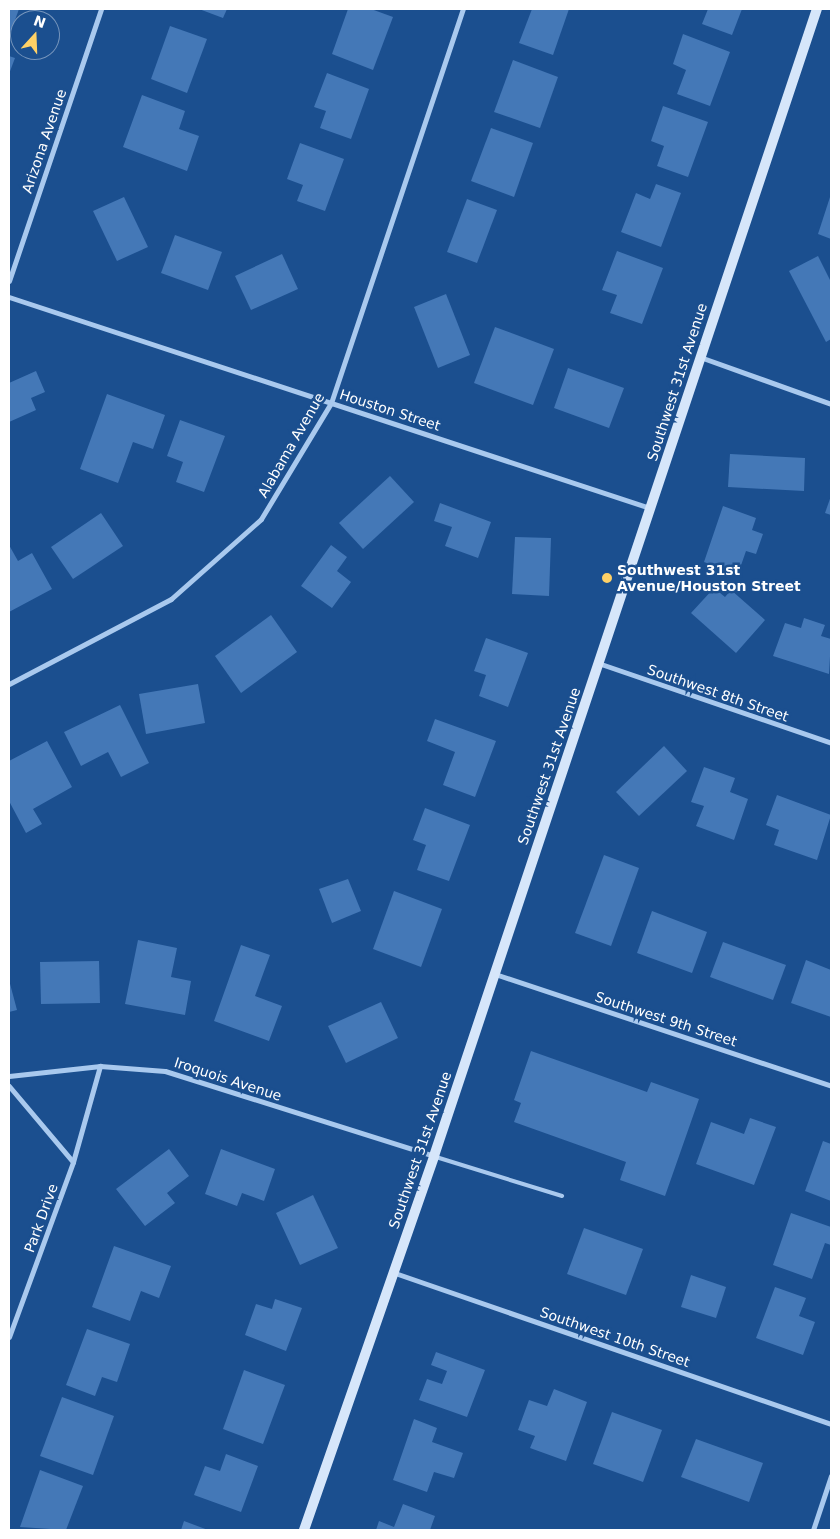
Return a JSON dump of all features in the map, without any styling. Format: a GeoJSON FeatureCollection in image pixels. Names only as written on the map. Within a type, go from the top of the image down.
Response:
{"type":"FeatureCollection","features":[{"type":"Feature","properties":{"kind":"main road","name":"Southwest 31st Avenue"},"geometry":{"type":"LineString","coordinates":[[304,1530],[392,1272],[434,1156],[817,9]]}},
{"type":"Feature","properties":{"kind":"street","name":"Arizona Avenue"},"geometry":{"type":"LineString","coordinates":[[9,281],[101,9]]}},
{"type":"Feature","properties":{"kind":"street","name":"Alabama Avenue"},"geometry":{"type":"LineString","coordinates":[[9,684],[171,599],[261,519],[331,403],[463,9]]}},
{"type":"Feature","properties":{"kind":"street","name":"Houston Street"},"geometry":{"type":"LineString","coordinates":[[9,297],[650,508]]}},
{"type":"Feature","properties":{"kind":"street"},"geometry":{"type":"LineString","coordinates":[[700,357],[831,404]]}},
{"type":"Feature","properties":{"kind":"street","name":"Southwest 8th Street"},"geometry":{"type":"LineString","coordinates":[[598,663],[831,743]]}},
{"type":"Feature","properties":{"kind":"street","name":"Southwest 9th Street"},"geometry":{"type":"LineString","coordinates":[[494,973],[831,1086]]}},
{"type":"Feature","properties":{"kind":"street","name":"Iroquois Avenue"},"geometry":{"type":"LineString","coordinates":[[9,1076],[100,1066],[165,1071],[434,1156]]}},
{"type":"Feature","properties":{"kind":"street","name":"Park Drive"},"geometry":{"type":"LineString","coordinates":[[9,1337],[73,1162],[100,1066]]}},
{"type":"Feature","properties":{"kind":"street"},"geometry":{"type":"LineString","coordinates":[[9,1086],[73,1162]]}},
{"type":"Feature","properties":{"kind":"street","name":"Southwest 10th Street"},"geometry":{"type":"LineString","coordinates":[[392,1272],[831,1424]]}},
{"type":"Feature","properties":{"kind":"street"},"geometry":{"type":"LineString","coordinates":[[813,1530],[831,1476]]}},
{"type":"Feature","properties":{"kind":"lane"},"geometry":{"type":"LineString","coordinates":[[434,1156],[562,1196]]}},
{"type":"Feature","properties":{"kind":"building"},"geometry":{"type":"Polygon","coordinates":[[[9,9],[19,9],[10,10],[9,30],[9,9]]]}},
{"type":"Feature","properties":{"kind":"building"},"geometry":{"type":"Polygon","coordinates":[[[199,9],[227,9],[223,18],[199,9]]]}},
{"type":"Feature","properties":{"kind":"building"},"geometry":{"type":"Polygon","coordinates":[[[348,9],[371,9],[393,17],[373,70],[332,54],[348,9]]]}},
{"type":"Feature","properties":{"kind":"building"},"geometry":{"type":"Polygon","coordinates":[[[532,9],[569,9],[553,55],[519,43],[532,9]]]}},
{"type":"Feature","properties":{"kind":"building"},"geometry":{"type":"Polygon","coordinates":[[[708,9],[742,9],[732,35],[702,24],[708,9]]]}},
{"type":"Feature","properties":{"kind":"building"},"geometry":{"type":"Polygon","coordinates":[[[170,26],[207,39],[187,93],[151,79],[170,26]]]}},
{"type":"Feature","properties":{"kind":"building"},"geometry":{"type":"Polygon","coordinates":[[[683,34],[730,52],[710,106],[677,94],[686,70],[673,64],[683,34]]]}},
{"type":"Feature","properties":{"kind":"building"},"geometry":{"type":"Polygon","coordinates":[[[9,56],[10,60],[14,60],[9,74],[9,56]]]}},
{"type":"Feature","properties":{"kind":"building"},"geometry":{"type":"Polygon","coordinates":[[[513,60],[558,77],[540,128],[494,112],[513,60]]]}},
{"type":"Feature","properties":{"kind":"building"},"geometry":{"type":"Polygon","coordinates":[[[327,73],[369,89],[351,139],[320,128],[326,111],[314,107],[327,73]]]}},
{"type":"Feature","properties":{"kind":"building"},"geometry":{"type":"Polygon","coordinates":[[[142,95],[185,111],[179,129],[199,136],[187,171],[123,147],[142,95]]]}},
{"type":"Feature","properties":{"kind":"building"},"geometry":{"type":"Polygon","coordinates":[[[663,106],[708,122],[688,177],[657,166],[664,146],[651,141],[663,106]]]}},
{"type":"Feature","properties":{"kind":"building"},"geometry":{"type":"Polygon","coordinates":[[[491,128],[533,143],[514,197],[471,181],[491,128]]]}},
{"type":"Feature","properties":{"kind":"building"},"geometry":{"type":"Polygon","coordinates":[[[300,143],[344,159],[325,211],[297,201],[303,185],[287,179],[300,143]]]}},
{"type":"Feature","properties":{"kind":"building"},"geometry":{"type":"Polygon","coordinates":[[[656,184],[681,193],[661,247],[621,232],[636,193],[650,199],[656,184]]]}},
{"type":"Feature","properties":{"kind":"building"},"geometry":{"type":"Polygon","coordinates":[[[831,194],[831,239],[818,234],[831,194]]]}},
{"type":"Feature","properties":{"kind":"building"},"geometry":{"type":"Polygon","coordinates":[[[124,197],[148,247],[117,261],[93,211],[124,197]]]}},
{"type":"Feature","properties":{"kind":"building"},"geometry":{"type":"Polygon","coordinates":[[[467,199],[497,210],[477,263],[447,252],[467,199]]]}},
{"type":"Feature","properties":{"kind":"building"},"geometry":{"type":"Polygon","coordinates":[[[175,235],[222,252],[208,290],[161,273],[175,235]]]}},
{"type":"Feature","properties":{"kind":"building"},"geometry":{"type":"Polygon","coordinates":[[[617,251],[663,268],[642,324],[610,313],[617,295],[602,290],[617,251]]]}},
{"type":"Feature","properties":{"kind":"building"},"geometry":{"type":"Polygon","coordinates":[[[282,254],[298,289],[251,310],[235,276],[282,254]]]}},
{"type":"Feature","properties":{"kind":"building"},"geometry":{"type":"Polygon","coordinates":[[[818,256],[831,282],[831,339],[826,342],[789,271],[818,256]]]}},
{"type":"Feature","properties":{"kind":"building"},"geometry":{"type":"Polygon","coordinates":[[[446,294],[470,355],[438,368],[414,307],[446,294]]]}},
{"type":"Feature","properties":{"kind":"building"},"geometry":{"type":"Polygon","coordinates":[[[495,327],[554,349],[533,405],[474,383],[495,327]]]}},
{"type":"Feature","properties":{"kind":"building"},"geometry":{"type":"Polygon","coordinates":[[[568,368],[624,388],[609,428],[554,408],[568,368]]]}},
{"type":"Feature","properties":{"kind":"building"},"geometry":{"type":"Polygon","coordinates":[[[36,371],[45,392],[31,398],[36,410],[9,422],[9,383],[36,371]]]}},
{"type":"Feature","properties":{"kind":"building"},"geometry":{"type":"Polygon","coordinates":[[[107,394],[165,415],[153,449],[133,442],[118,483],[80,469],[107,394]]]}},
{"type":"Feature","properties":{"kind":"building"},"geometry":{"type":"Polygon","coordinates":[[[180,420],[225,436],[204,492],[176,482],[183,462],[167,456],[180,420]]]}},
{"type":"Feature","properties":{"kind":"building"},"geometry":{"type":"Polygon","coordinates":[[[730,454],[805,458],[804,491],[728,487],[730,454]]]}},
{"type":"Feature","properties":{"kind":"building"},"geometry":{"type":"Polygon","coordinates":[[[390,476],[414,502],[363,549],[339,523],[390,476]]]}},
{"type":"Feature","properties":{"kind":"building"},"geometry":{"type":"Polygon","coordinates":[[[831,496],[831,515],[825,513],[831,496]]]}},
{"type":"Feature","properties":{"kind":"building"},"geometry":{"type":"Polygon","coordinates":[[[440,503],[491,522],[478,558],[445,546],[452,527],[434,521],[440,503]]]}},
{"type":"Feature","properties":{"kind":"building"},"geometry":{"type":"Polygon","coordinates":[[[723,506],[756,518],[752,530],[763,534],[756,554],[746,551],[738,574],[704,562],[723,506]]]}},
{"type":"Feature","properties":{"kind":"building"},"geometry":{"type":"Polygon","coordinates":[[[101,513],[123,546],[73,579],[51,547],[101,513]]]}},
{"type":"Feature","properties":{"kind":"building"},"geometry":{"type":"Polygon","coordinates":[[[515,537],[551,538],[549,596],[512,594],[515,537]]]}},
{"type":"Feature","properties":{"kind":"building"},"geometry":{"type":"Polygon","coordinates":[[[9,545],[18,561],[32,553],[52,589],[9,612],[9,545]]]}},
{"type":"Feature","properties":{"kind":"building"},"geometry":{"type":"Polygon","coordinates":[[[331,545],[347,557],[337,571],[351,582],[332,608],[301,586],[331,545]]]}},
{"type":"Feature","properties":{"kind":"building"},"geometry":{"type":"Polygon","coordinates":[[[714,588],[725,597],[731,590],[765,620],[736,653],[691,613],[714,588]]]}},
{"type":"Feature","properties":{"kind":"building"},"geometry":{"type":"Polygon","coordinates":[[[271,615],[297,652],[241,693],[215,656],[271,615]]]}},
{"type":"Feature","properties":{"kind":"building"},"geometry":{"type":"Polygon","coordinates":[[[804,618],[825,625],[821,636],[831,639],[829,674],[773,656],[785,623],[801,628],[804,618]]]}},
{"type":"Feature","properties":{"kind":"building"},"geometry":{"type":"Polygon","coordinates":[[[486,638],[528,653],[508,707],[479,696],[486,675],[474,671],[486,638]]]}},
{"type":"Feature","properties":{"kind":"building"},"geometry":{"type":"Polygon","coordinates":[[[198,684],[205,723],[146,734],[139,694],[198,684]]]}},
{"type":"Feature","properties":{"kind":"building"},"geometry":{"type":"Polygon","coordinates":[[[120,705],[149,763],[121,777],[108,752],[81,766],[64,732],[120,705]]]}},
{"type":"Feature","properties":{"kind":"building"},"geometry":{"type":"Polygon","coordinates":[[[435,719],[496,741],[475,797],[443,785],[455,752],[427,741],[435,719]]]}},
{"type":"Feature","properties":{"kind":"building"},"geometry":{"type":"Polygon","coordinates":[[[47,741],[72,787],[33,809],[42,824],[26,833],[9,801],[9,761],[47,741]]]}},
{"type":"Feature","properties":{"kind":"building"},"geometry":{"type":"Polygon","coordinates":[[[664,746],[687,771],[639,816],[616,792],[664,746]]]}},
{"type":"Feature","properties":{"kind":"building"},"geometry":{"type":"Polygon","coordinates":[[[704,767],[735,778],[730,792],[748,799],[734,840],[696,826],[704,806],[691,802],[704,767]]]}},
{"type":"Feature","properties":{"kind":"building"},"geometry":{"type":"Polygon","coordinates":[[[777,795],[831,815],[817,860],[774,845],[779,830],[766,825],[777,795]]]}},
{"type":"Feature","properties":{"kind":"building"},"geometry":{"type":"Polygon","coordinates":[[[425,808],[470,825],[449,881],[417,870],[426,845],[413,840],[425,808]]]}},
{"type":"Feature","properties":{"kind":"building"},"geometry":{"type":"Polygon","coordinates":[[[604,855],[639,868],[611,946],[575,933],[604,855]]]}},
{"type":"Feature","properties":{"kind":"building"},"geometry":{"type":"Polygon","coordinates":[[[348,879],[361,911],[332,923],[319,889],[348,879]]]}},
{"type":"Feature","properties":{"kind":"building"},"geometry":{"type":"Polygon","coordinates":[[[394,891],[442,909],[421,967],[373,949],[394,891]]]}},
{"type":"Feature","properties":{"kind":"building"},"geometry":{"type":"Polygon","coordinates":[[[652,911],[707,932],[692,973],[637,953],[652,911]]]}},
{"type":"Feature","properties":{"kind":"building"},"geometry":{"type":"Polygon","coordinates":[[[138,940],[177,948],[171,977],[191,981],[185,1015],[125,1004],[138,940]]]}},
{"type":"Feature","properties":{"kind":"building"},"geometry":{"type":"Polygon","coordinates":[[[723,942],[786,965],[773,1000],[710,977],[723,942]]]}},
{"type":"Feature","properties":{"kind":"building"},"geometry":{"type":"Polygon","coordinates":[[[241,945],[270,955],[255,996],[282,1006],[269,1041],[214,1021],[241,945]]]}},
{"type":"Feature","properties":{"kind":"building"},"geometry":{"type":"Polygon","coordinates":[[[806,960],[831,970],[831,1017],[791,1003],[806,960]]]}},
{"type":"Feature","properties":{"kind":"building"},"geometry":{"type":"Polygon","coordinates":[[[99,961],[100,1003],[41,1004],[40,962],[99,961]]]}},
{"type":"Feature","properties":{"kind":"building"},"geometry":{"type":"Polygon","coordinates":[[[9,980],[17,1010],[9,1012],[9,980]]]}},
{"type":"Feature","properties":{"kind":"building"},"geometry":{"type":"Polygon","coordinates":[[[381,1002],[398,1038],[346,1063],[328,1026],[381,1002]]]}},
{"type":"Feature","properties":{"kind":"building"},"geometry":{"type":"Polygon","coordinates":[[[531,1051],[647,1092],[651,1082],[699,1099],[665,1196],[620,1180],[626,1162],[514,1122],[521,1103],[514,1100],[531,1051]]]}},
{"type":"Feature","properties":{"kind":"building"},"geometry":{"type":"Polygon","coordinates":[[[750,1118],[776,1127],[754,1185],[696,1164],[711,1122],[744,1134],[750,1118]]]}},
{"type":"Feature","properties":{"kind":"building"},"geometry":{"type":"Polygon","coordinates":[[[823,1141],[831,1144],[831,1201],[805,1191],[823,1141]]]}},
{"type":"Feature","properties":{"kind":"building"},"geometry":{"type":"Polygon","coordinates":[[[169,1149],[189,1176],[167,1193],[175,1203],[145,1226],[116,1189],[169,1149]]]}},
{"type":"Feature","properties":{"kind":"building"},"geometry":{"type":"Polygon","coordinates":[[[221,1149],[275,1169],[264,1201],[242,1193],[237,1206],[205,1194],[221,1149]]]}},
{"type":"Feature","properties":{"kind":"building"},"geometry":{"type":"Polygon","coordinates":[[[313,1195],[338,1248],[300,1265],[276,1213],[313,1195]]]}},
{"type":"Feature","properties":{"kind":"building"},"geometry":{"type":"Polygon","coordinates":[[[791,1213],[831,1227],[831,1245],[825,1243],[812,1279],[773,1265],[791,1213]]]}},
{"type":"Feature","properties":{"kind":"building"},"geometry":{"type":"Polygon","coordinates":[[[584,1228],[643,1249],[626,1295],[567,1274],[584,1228]]]}},
{"type":"Feature","properties":{"kind":"building"},"geometry":{"type":"Polygon","coordinates":[[[114,1246],[171,1266],[159,1298],[141,1291],[130,1321],[92,1307],[114,1246]]]}},
{"type":"Feature","properties":{"kind":"building"},"geometry":{"type":"Polygon","coordinates":[[[691,1275],[726,1287],[716,1318],[681,1307],[691,1275]]]}},
{"type":"Feature","properties":{"kind":"building"},"geometry":{"type":"Polygon","coordinates":[[[775,1287],[806,1298],[799,1316],[815,1322],[803,1355],[756,1338],[775,1287]]]}},
{"type":"Feature","properties":{"kind":"building"},"geometry":{"type":"Polygon","coordinates":[[[275,1299],[302,1308],[286,1351],[245,1335],[256,1304],[272,1309],[275,1299]]]}},
{"type":"Feature","properties":{"kind":"building"},"geometry":{"type":"Polygon","coordinates":[[[87,1329],[130,1344],[117,1382],[102,1377],[95,1396],[66,1385],[87,1329]]]}},
{"type":"Feature","properties":{"kind":"building"},"geometry":{"type":"Polygon","coordinates":[[[436,1352],[485,1370],[467,1417],[419,1400],[427,1379],[442,1384],[447,1371],[431,1365],[436,1352]]]}},
{"type":"Feature","properties":{"kind":"building"},"geometry":{"type":"Polygon","coordinates":[[[244,1370],[285,1385],[263,1444],[223,1429],[244,1370]]]}},
{"type":"Feature","properties":{"kind":"building"},"geometry":{"type":"Polygon","coordinates":[[[554,1389],[587,1402],[566,1461],[530,1448],[535,1436],[518,1430],[529,1400],[547,1406],[554,1389]]]}},
{"type":"Feature","properties":{"kind":"building"},"geometry":{"type":"Polygon","coordinates":[[[62,1397],[114,1416],[93,1475],[40,1456],[62,1397]]]}},
{"type":"Feature","properties":{"kind":"building"},"geometry":{"type":"Polygon","coordinates":[[[612,1412],[662,1430],[643,1482],[593,1464],[612,1412]]]}},
{"type":"Feature","properties":{"kind":"building"},"geometry":{"type":"Polygon","coordinates":[[[414,1419],[437,1428],[432,1442],[463,1453],[454,1478],[434,1472],[427,1492],[393,1480],[414,1419]]]}},
{"type":"Feature","properties":{"kind":"building"},"geometry":{"type":"Polygon","coordinates":[[[696,1439],[763,1463],[749,1502],[681,1477],[696,1439]]]}},
{"type":"Feature","properties":{"kind":"building"},"geometry":{"type":"Polygon","coordinates":[[[226,1454],[258,1466],[241,1512],[194,1495],[205,1466],[220,1471],[226,1454]]]}},
{"type":"Feature","properties":{"kind":"building"},"geometry":{"type":"Polygon","coordinates":[[[40,1470],[83,1486],[66,1530],[20,1527],[40,1470]]]}},
{"type":"Feature","properties":{"kind":"building"},"geometry":{"type":"Polygon","coordinates":[[[403,1504],[435,1516],[430,1530],[376,1530],[379,1521],[394,1527],[403,1504]]]}},
{"type":"Feature","properties":{"kind":"building"},"geometry":{"type":"Polygon","coordinates":[[[184,1521],[208,1530],[181,1530],[184,1521]]]}},
{"type":"Feature","properties":{"kind":"place","name":"Southwest 31st Avenue/Houston Street"},"geometry":{"type":"Point","coordinates":[607,578]}}]}
